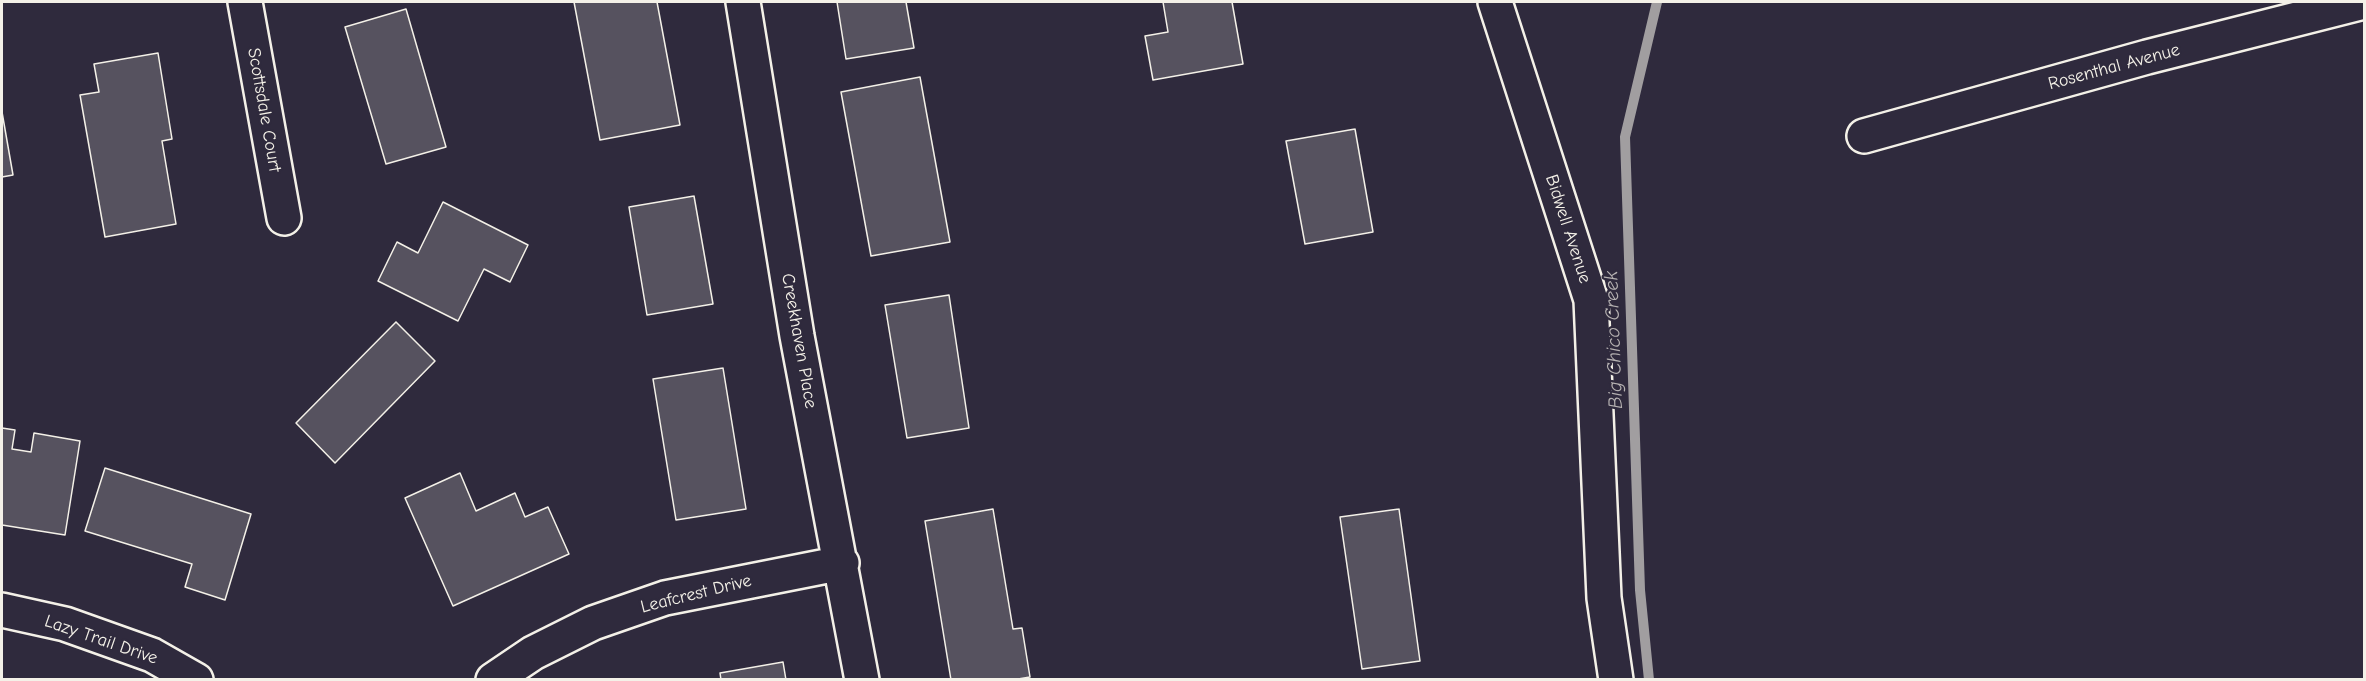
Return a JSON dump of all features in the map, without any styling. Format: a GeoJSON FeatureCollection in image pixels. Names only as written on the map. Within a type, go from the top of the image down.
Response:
{"type":"FeatureCollection","features":[{"type":"Feature","properties":{"kind":"street","name":"Scottsdale Court"},"geometry":{"type":"LineString","coordinates":[[245,2],[284,218]]}},
{"type":"Feature","properties":{"kind":"street","name":"Creekhaven Place"},"geometry":{"type":"LineString","coordinates":[[743,2],[797,336],[842,563],[862,680]]}},
{"type":"Feature","properties":{"kind":"street","name":"Bidwell Avenue"},"geometry":{"type":"LineString","coordinates":[[1496,2],[1591,300],[1604,598],[1616,680]]}},
{"type":"Feature","properties":{"kind":"street","name":"Rosenthal Avenue"},"geometry":{"type":"LineString","coordinates":[[1864,136],[2147,57],[2364,2]]}},
{"type":"Feature","properties":{"kind":"street","name":"Leafcrest Drive"},"geometry":{"type":"LineString","coordinates":[[494,680],[533,653],[593,623],[665,598],[842,563]]}},
{"type":"Feature","properties":{"kind":"street","name":"Lazy Trail Drive"},"geometry":{"type":"LineString","coordinates":[[2,610],[65,624],[152,655],[196,680]]}},
{"type":"Feature","properties":{"kind":"building"},"geometry":{"type":"Polygon","coordinates":[[[574,2],[657,2],[680,125],[600,140],[574,2]]]}},
{"type":"Feature","properties":{"kind":"building"},"geometry":{"type":"Polygon","coordinates":[[[837,2],[906,2],[914,48],[846,59],[837,2]]]}},
{"type":"Feature","properties":{"kind":"building"},"geometry":{"type":"Polygon","coordinates":[[[1163,2],[1232,2],[1243,64],[1153,80],[1145,36],[1168,32],[1163,2]]]}},
{"type":"Feature","properties":{"kind":"building"},"geometry":{"type":"Polygon","coordinates":[[[406,9],[446,147],[386,164],[345,27],[406,9]]]}},
{"type":"Feature","properties":{"kind":"building"},"geometry":{"type":"Polygon","coordinates":[[[158,53],[172,139],[162,141],[176,224],[105,237],[80,95],[99,92],[94,64],[158,53]]]}},
{"type":"Feature","properties":{"kind":"building"},"geometry":{"type":"Polygon","coordinates":[[[920,77],[950,242],[871,256],[841,92],[920,77]]]}},
{"type":"Feature","properties":{"kind":"building"},"geometry":{"type":"Polygon","coordinates":[[[2,112],[13,175],[2,177],[2,112]]]}},
{"type":"Feature","properties":{"kind":"building"},"geometry":{"type":"Polygon","coordinates":[[[1355,129],[1373,232],[1305,244],[1286,141],[1355,129]]]}},
{"type":"Feature","properties":{"kind":"building"},"geometry":{"type":"Polygon","coordinates":[[[694,196],[713,304],[647,315],[629,207],[694,196]]]}},
{"type":"Feature","properties":{"kind":"building"},"geometry":{"type":"Polygon","coordinates":[[[443,202],[528,245],[510,282],[484,269],[458,321],[378,281],[397,242],[418,253],[443,202]]]}},
{"type":"Feature","properties":{"kind":"building"},"geometry":{"type":"Polygon","coordinates":[[[949,295],[969,428],[907,438],[885,305],[949,295]]]}},
{"type":"Feature","properties":{"kind":"building"},"geometry":{"type":"Polygon","coordinates":[[[396,322],[435,361],[335,463],[296,423],[396,322]]]}},
{"type":"Feature","properties":{"kind":"building"},"geometry":{"type":"Polygon","coordinates":[[[723,368],[746,509],[676,520],[653,379],[723,368]]]}},
{"type":"Feature","properties":{"kind":"building"},"geometry":{"type":"Polygon","coordinates":[[[2,428],[15,430],[12,449],[31,452],[34,433],[80,441],[65,535],[2,525],[2,428]]]}},
{"type":"Feature","properties":{"kind":"building"},"geometry":{"type":"Polygon","coordinates":[[[105,468],[251,514],[225,600],[185,587],[192,564],[85,531],[105,468]]]}},
{"type":"Feature","properties":{"kind":"building"},"geometry":{"type":"Polygon","coordinates":[[[460,473],[476,511],[515,493],[525,517],[548,507],[569,554],[453,606],[405,498],[460,473]]]}},
{"type":"Feature","properties":{"kind":"building"},"geometry":{"type":"Polygon","coordinates":[[[993,509],[1013,629],[1022,628],[1030,677],[1012,680],[951,680],[925,521],[993,509]]]}},
{"type":"Feature","properties":{"kind":"building"},"geometry":{"type":"Polygon","coordinates":[[[1399,509],[1420,661],[1362,669],[1340,517],[1399,509]]]}},
{"type":"Feature","properties":{"kind":"building"},"geometry":{"type":"Polygon","coordinates":[[[783,662],[786,680],[721,680],[720,673],[783,662]]]}},
{"type":"Feature","properties":{"kind":"waterway","name":"Big Chico Creek"},"geometry":{"type":"LineString","coordinates":[[1649,680],[1640,590],[1625,137],[1657,2]]}}]}
